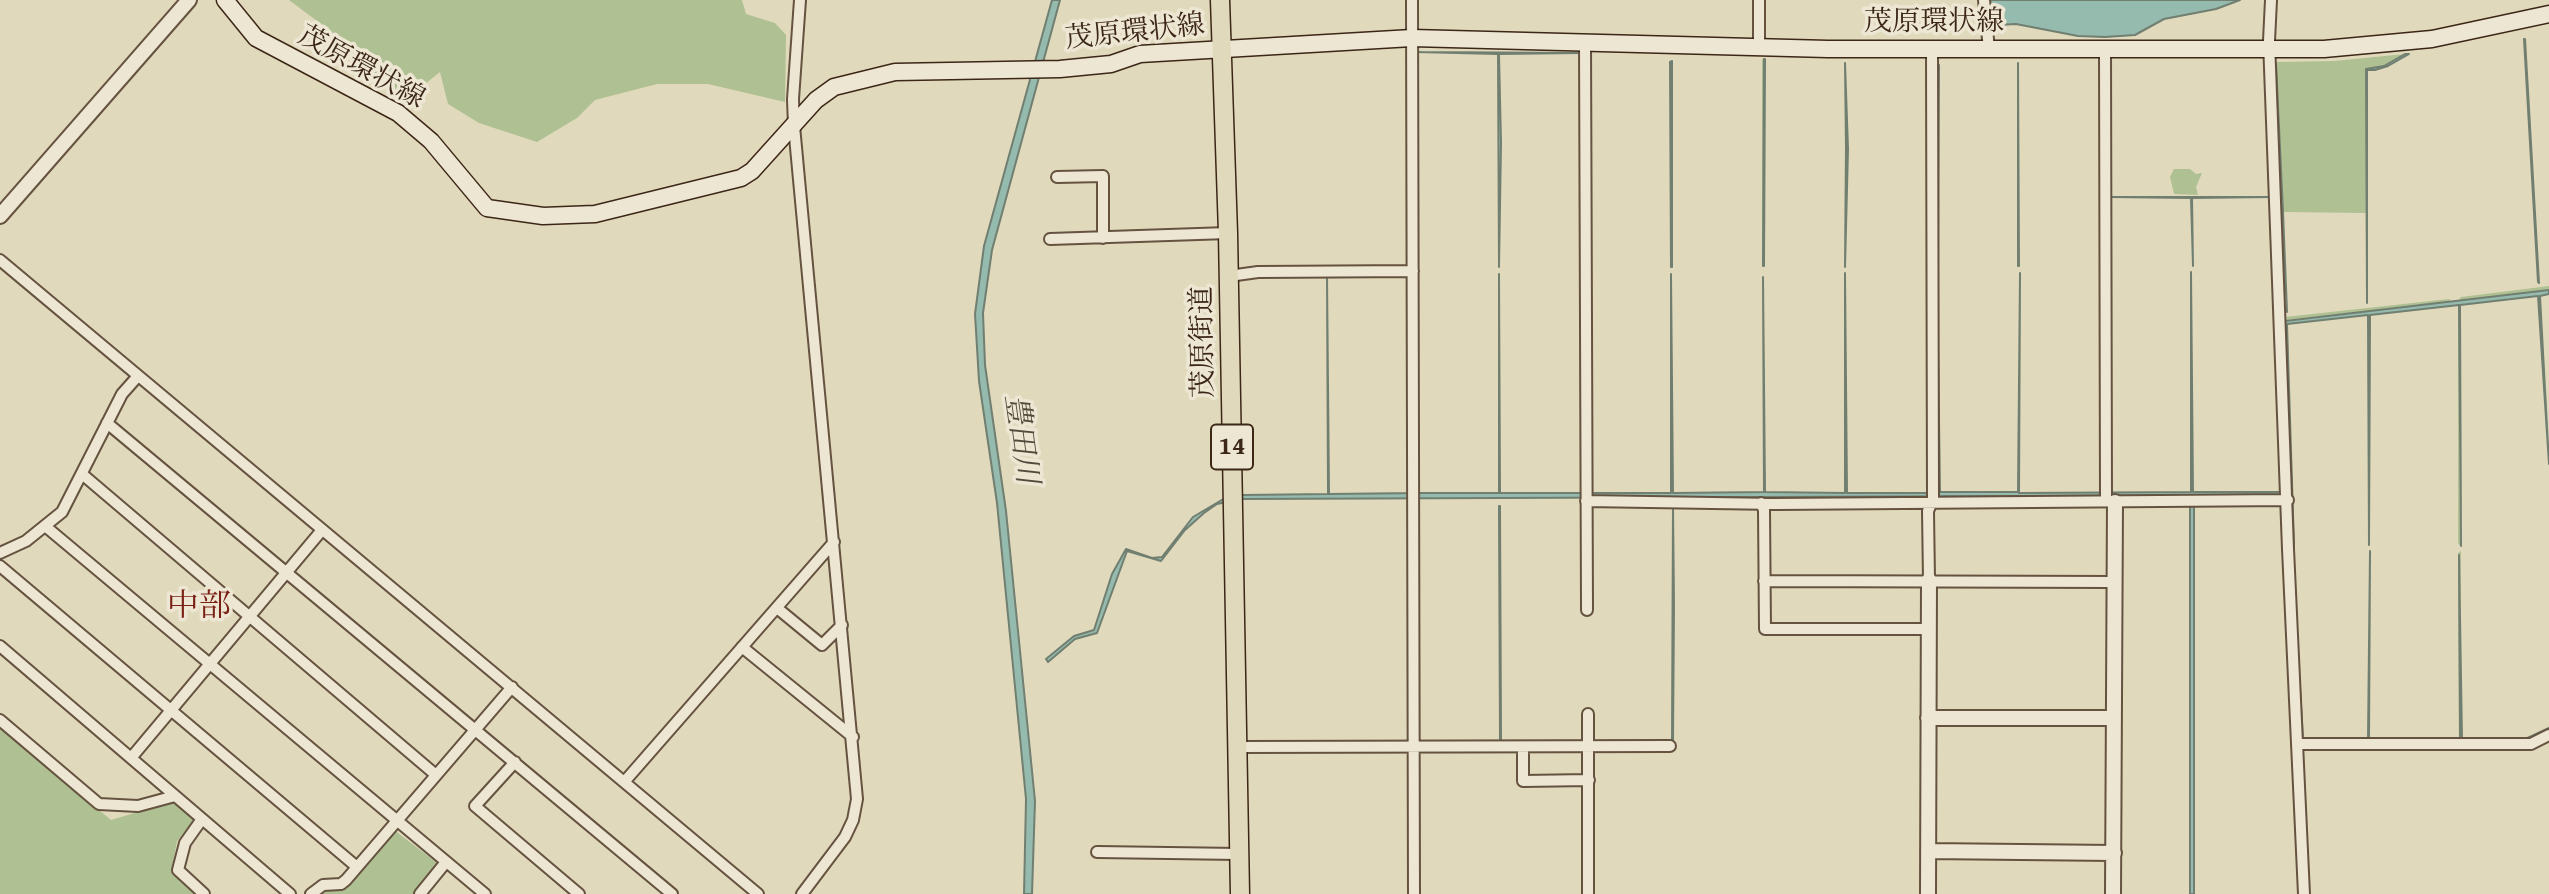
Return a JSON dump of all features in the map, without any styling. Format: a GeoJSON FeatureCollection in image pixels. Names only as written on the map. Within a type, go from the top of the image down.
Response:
{"type":"FeatureCollection","features":[{"type":"Feature","properties":{"kind":"main road","name":"茂原環状線"},"geometry":{"type":"LineString","coordinates":[[225,0],[256,38],[398,113],[431,141],[486,208],[543,216],[595,214],[741,178],[752,171],[816,100],[834,87],[895,72],[1059,69],[1111,64],[1140,54],[1412,38],[1932,49],[2347,48],[2432,39],[2549,14]]}},
{"type":"Feature","properties":{"kind":"main road","name":"茂原街道"},"geometry":{"type":"LineString","coordinates":[[1220,0],[1229,276],[1240,894]]}},
{"type":"Feature","properties":{"kind":"street"},"geometry":{"type":"LineString","coordinates":[[0,216],[188,0]]}},
{"type":"Feature","properties":{"kind":"street"},"geometry":{"type":"LineString","coordinates":[[800,0],[793,99],[794,126],[857,799],[853,821],[845,837],[802,894]]}},
{"type":"Feature","properties":{"kind":"street"},"geometry":{"type":"LineString","coordinates":[[1412,0],[1414,894]]}},
{"type":"Feature","properties":{"kind":"street"},"geometry":{"type":"LineString","coordinates":[[1759,0],[1759,47]]}},
{"type":"Feature","properties":{"kind":"street"},"geometry":{"type":"LineString","coordinates":[[1984,0],[1989,49]]}},
{"type":"Feature","properties":{"kind":"street"},"geometry":{"type":"LineString","coordinates":[[2271,0],[2270,50],[2304,894]]}},
{"type":"Feature","properties":{"kind":"street"},"geometry":{"type":"LineString","coordinates":[[1585,41],[1587,610]]}},
{"type":"Feature","properties":{"kind":"street"},"geometry":{"type":"LineString","coordinates":[[1928,894],[1932,49]]}},
{"type":"Feature","properties":{"kind":"street"},"geometry":{"type":"LineString","coordinates":[[2105,50],[2110,502],[2114,582],[2113,894]]}},
{"type":"Feature","properties":{"kind":"street"},"geometry":{"type":"LineString","coordinates":[[1057,177],[1103,176],[1103,238]]}},
{"type":"Feature","properties":{"kind":"street"},"geometry":{"type":"LineString","coordinates":[[1050,240],[1228,233]]}},
{"type":"Feature","properties":{"kind":"street"},"geometry":{"type":"LineString","coordinates":[[0,260],[758,894]]}},
{"type":"Feature","properties":{"kind":"street"},"geometry":{"type":"LineString","coordinates":[[1229,276],[1258,272],[1413,271]]}},
{"type":"Feature","properties":{"kind":"street"},"geometry":{"type":"LineString","coordinates":[[0,553],[26,541],[62,512],[122,394],[138,376]]}},
{"type":"Feature","properties":{"kind":"street"},"geometry":{"type":"LineString","coordinates":[[107,423],[288,571],[672,894]]}},
{"type":"Feature","properties":{"kind":"street"},"geometry":{"type":"LineString","coordinates":[[82,474],[248,618],[436,775]]}},
{"type":"Feature","properties":{"kind":"street"},"geometry":{"type":"LineString","coordinates":[[1586,501],[1931,503],[2288,500]]}},
{"type":"Feature","properties":{"kind":"street"},"geometry":{"type":"LineString","coordinates":[[1761,503],[1764,510],[1765,629],[1928,629]]}},
{"type":"Feature","properties":{"kind":"street"},"geometry":{"type":"LineString","coordinates":[[45,526],[485,894]]}},
{"type":"Feature","properties":{"kind":"street"},"geometry":{"type":"LineString","coordinates":[[131,758],[322,530]]}},
{"type":"Feature","properties":{"kind":"street"},"geometry":{"type":"LineString","coordinates":[[625,781],[834,542]]}},
{"type":"Feature","properties":{"kind":"street"},"geometry":{"type":"LineString","coordinates":[[0,566],[357,867]]}},
{"type":"Feature","properties":{"kind":"street"},"geometry":{"type":"LineString","coordinates":[[1764,581],[2114,582]]}},
{"type":"Feature","properties":{"kind":"street"},"geometry":{"type":"LineString","coordinates":[[777,608],[822,645],[842,625]]}},
{"type":"Feature","properties":{"kind":"street"},"geometry":{"type":"LineString","coordinates":[[0,646],[290,894]]}},
{"type":"Feature","properties":{"kind":"street"},"geometry":{"type":"LineString","coordinates":[[742,647],[853,737]]}},
{"type":"Feature","properties":{"kind":"street"},"geometry":{"type":"LineString","coordinates":[[311,894],[323,885],[341,884],[512,687]]}},
{"type":"Feature","properties":{"kind":"street"},"geometry":{"type":"LineString","coordinates":[[1588,715],[1588,894]]}},
{"type":"Feature","properties":{"kind":"street"},"geometry":{"type":"LineString","coordinates":[[1928,718],[2114,718]]}},
{"type":"Feature","properties":{"kind":"street"},"geometry":{"type":"LineString","coordinates":[[0,720],[99,804],[138,806],[175,796]]}},
{"type":"Feature","properties":{"kind":"street"},"geometry":{"type":"LineString","coordinates":[[2297,744],[2530,744],[2549,735]]}},
{"type":"Feature","properties":{"kind":"street"},"geometry":{"type":"LineString","coordinates":[[1237,747],[1670,746]]}},
{"type":"Feature","properties":{"kind":"street"},"geometry":{"type":"LineString","coordinates":[[1523,747],[1523,780],[1588,780]]}},
{"type":"Feature","properties":{"kind":"street"},"geometry":{"type":"LineString","coordinates":[[514,762],[475,806],[576,893]]}},
{"type":"Feature","properties":{"kind":"street"},"geometry":{"type":"LineString","coordinates":[[202,819],[185,843],[178,870],[204,894]]}},
{"type":"Feature","properties":{"kind":"street"},"geometry":{"type":"LineString","coordinates":[[1928,851],[2114,853]]}},
{"type":"Feature","properties":{"kind":"street"},"geometry":{"type":"LineString","coordinates":[[1097,852],[1239,854]]}},
{"type":"Feature","properties":{"kind":"street"},"geometry":{"type":"LineString","coordinates":[[421,894],[446,862]]}},
{"type":"Feature","properties":{"kind":"green space"},"geometry":{"type":"Polygon","coordinates":[[[289,0],[742,0],[746,14],[775,23],[786,35],[785,102],[708,84],[657,84],[595,100],[577,118],[537,142],[479,123],[448,104],[440,72],[410,96],[388,86],[356,63],[337,36],[289,0]]]}},
{"type":"Feature","properties":{"kind":"green space"},"geometry":{"type":"Polygon","coordinates":[[[2405,54],[2385,66],[2366,69],[2367,213],[2282,212],[2285,313],[2276,62],[2334,61],[2405,54]]]}},
{"type":"Feature","properties":{"kind":"green space"},"geometry":{"type":"Polygon","coordinates":[[[1764,59],[1763,266],[1762,265],[1764,59]]]}},
{"type":"Feature","properties":{"kind":"green space"},"geometry":{"type":"Polygon","coordinates":[[[2174,169],[2190,169],[2196,174],[2202,173],[2196,187],[2198,195],[2174,194],[2170,177],[2174,169]]]}},
{"type":"Feature","properties":{"kind":"green space"},"geometry":{"type":"Polygon","coordinates":[[[2549,286],[2549,290],[2458,301],[2461,297],[2549,286]]]}},
{"type":"Feature","properties":{"kind":"green space"},"geometry":{"type":"Polygon","coordinates":[[[2449,299],[2452,302],[2285,320],[2285,317],[2449,299]]]}},
{"type":"Feature","properties":{"kind":"green space"},"geometry":{"type":"Polygon","coordinates":[[[2459,305],[2460,546],[2458,543],[2459,305]]]}},
{"type":"Feature","properties":{"kind":"green space"},"geometry":{"type":"Polygon","coordinates":[[[1762,496],[1928,497],[1762,499],[1762,496]]]}},
{"type":"Feature","properties":{"kind":"green space"},"geometry":{"type":"Polygon","coordinates":[[[2461,551],[2460,740],[2523,741],[2459,740],[2458,553],[2461,551]]]}},
{"type":"Feature","properties":{"kind":"green space"},"geometry":{"type":"Polygon","coordinates":[[[0,728],[111,820],[175,801],[193,816],[194,821],[177,841],[173,863],[180,877],[199,894],[0,894],[0,728]]]}},
{"type":"Feature","properties":{"kind":"green space"},"geometry":{"type":"Polygon","coordinates":[[[2549,729],[2535,738],[2523,741],[2549,729]]]}},
{"type":"Feature","properties":{"kind":"green space"},"geometry":{"type":"Polygon","coordinates":[[[394,830],[436,862],[436,866],[413,894],[316,894],[345,888],[394,830]]]}},
{"type":"Feature","properties":{"kind":"water"},"geometry":{"type":"Polygon","coordinates":[[[1052,0],[1060,0],[992,250],[983,313],[985,365],[1006,511],[1035,801],[1032,894],[1024,894],[1026,799],[997,503],[979,381],[975,314],[984,246],[1052,0]]]}},
{"type":"Feature","properties":{"kind":"water"},"geometry":{"type":"Polygon","coordinates":[[[1988,0],[2240,0],[2216,9],[2164,19],[2135,35],[2105,37],[2078,36],[2016,24],[1998,25],[1990,14],[1988,0]]]}},
{"type":"Feature","properties":{"kind":"water"},"geometry":{"type":"Polygon","coordinates":[[[2525,39],[2539,283],[2538,282],[2525,39]]]}},
{"type":"Feature","properties":{"kind":"water"},"geometry":{"type":"Polygon","coordinates":[[[1416,52],[1580,53],[1499,54],[1499,267],[1498,54],[1416,52]]]}},
{"type":"Feature","properties":{"kind":"water"},"geometry":{"type":"Polygon","coordinates":[[[2409,54],[2388,66],[2367,70],[2367,303],[2366,69],[2384,66],[2409,54]]]}},
{"type":"Feature","properties":{"kind":"water"},"geometry":{"type":"Polygon","coordinates":[[[1764,59],[1765,59],[1763,266],[1764,59]]]}},
{"type":"Feature","properties":{"kind":"water"},"geometry":{"type":"Polygon","coordinates":[[[1672,61],[1672,267],[1671,267],[1670,62],[1672,61]]]}},
{"type":"Feature","properties":{"kind":"water"},"geometry":{"type":"Polygon","coordinates":[[[1845,63],[1848,149],[1845,267],[1846,148],[1845,63]]]}},
{"type":"Feature","properties":{"kind":"water"},"geometry":{"type":"Polygon","coordinates":[[[2018,63],[2019,266],[2018,266],[2018,63]]]}},
{"type":"Feature","properties":{"kind":"water"},"geometry":{"type":"Polygon","coordinates":[[[1937,65],[1939,65],[1938,262],[1937,65]]]}},
{"type":"Feature","properties":{"kind":"water"},"geometry":{"type":"Polygon","coordinates":[[[2275,65],[2283,212],[2287,312],[2275,65]]]}},
{"type":"Feature","properties":{"kind":"water"},"geometry":{"type":"Polygon","coordinates":[[[2110,197],[2272,197],[2192,198],[2193,266],[2191,198],[2110,197]]]}},
{"type":"Feature","properties":{"kind":"water"},"geometry":{"type":"Polygon","coordinates":[[[2191,272],[2193,492],[2281,492],[2281,495],[1242,499],[1217,504],[1204,513],[1185,530],[1161,561],[1127,551],[1097,633],[1075,639],[1048,662],[1046,659],[1074,636],[1094,630],[1112,574],[1126,549],[1152,558],[1162,557],[1193,517],[1225,498],[1242,495],[1328,494],[1327,276],[1329,494],[1418,493],[1418,481],[1419,493],[1499,493],[1499,274],[1500,493],[1590,493],[1591,275],[1592,493],[1671,493],[1671,274],[1673,493],[1764,492],[1763,277],[1765,492],[1845,493],[1845,273],[1847,493],[1939,493],[1937,276],[1940,492],[2018,492],[2020,273],[2019,493],[2191,492],[2191,272]]]}},
{"type":"Feature","properties":{"kind":"water"},"geometry":{"type":"Polygon","coordinates":[[[2549,290],[2549,294],[2540,296],[2549,464],[2538,296],[2460,305],[2461,546],[2459,305],[2370,315],[2369,545],[2368,315],[2287,324],[2294,546],[2285,321],[2549,290]]]}},
{"type":"Feature","properties":{"kind":"water"},"geometry":{"type":"Polygon","coordinates":[[[2190,504],[2194,504],[2194,894],[2190,894],[2190,504]]]}},
{"type":"Feature","properties":{"kind":"water"},"geometry":{"type":"Polygon","coordinates":[[[1500,506],[1501,741],[1500,741],[1500,506]]]}},
{"type":"Feature","properties":{"kind":"water"},"geometry":{"type":"Polygon","coordinates":[[[1673,507],[1674,605],[1672,741],[1673,507]]]}},
{"type":"Feature","properties":{"kind":"water"},"geometry":{"type":"Polygon","coordinates":[[[2370,551],[2369,740],[2451,741],[2302,741],[2300,687],[2303,740],[2368,740],[2370,551]]]}},
{"type":"Feature","properties":{"kind":"water"},"geometry":{"type":"Polygon","coordinates":[[[2459,555],[2462,739],[2523,740],[2549,728],[2523,741],[2460,740],[2459,555]]]}},
{"type":"Feature","properties":{"kind":"district","name":"中部"},"geometry":{"type":"Point","coordinates":[199,608]}},
{"type":"Feature","properties":{"kind":"water label","name":"豊田川"},"geometry":{"type":"Point","coordinates":[1020,439]}}]}
